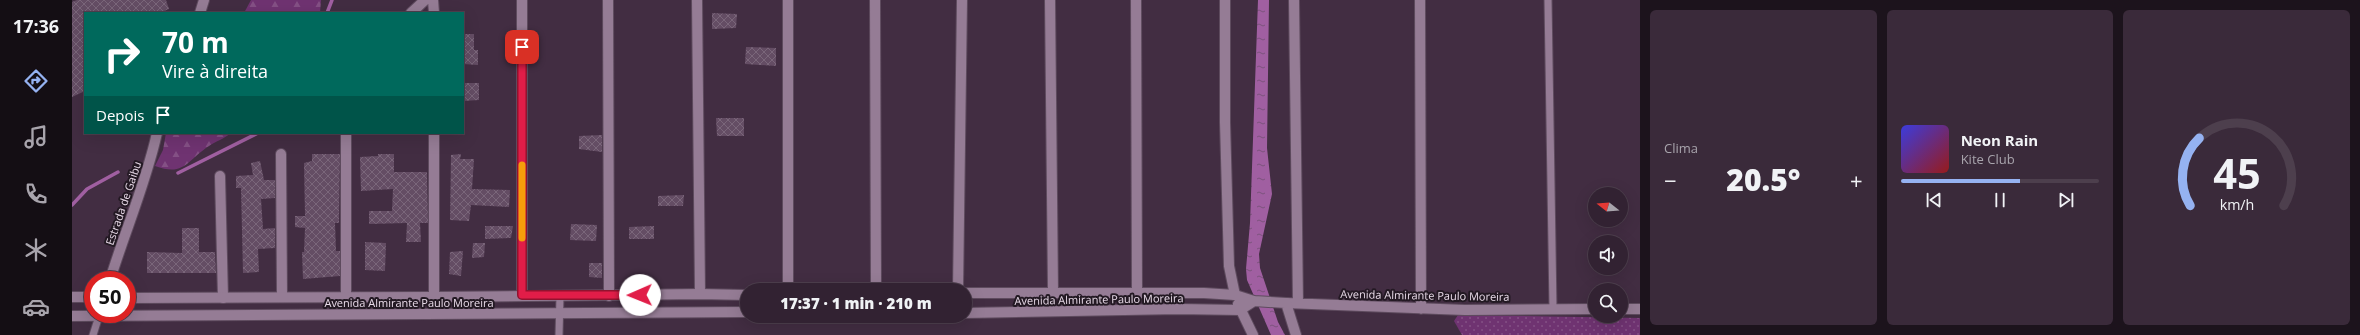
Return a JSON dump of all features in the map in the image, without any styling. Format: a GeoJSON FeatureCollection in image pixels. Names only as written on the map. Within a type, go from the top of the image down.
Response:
{"type":"FeatureCollection","features":[{"type":"Feature","properties":{"kind":"street"},"geometry":{"type":"LineString","coordinates":[[200,12],[204,0]]}},
{"type":"Feature","properties":{"kind":"street"},"geometry":{"type":"LineString","coordinates":[[412,12],[425,0]]}},
{"type":"Feature","properties":{"kind":"street"},"geometry":{"type":"LineString","coordinates":[[434,0],[434,12]]}},
{"type":"Feature","properties":{"kind":"street"},"geometry":{"type":"LineString","coordinates":[[522,0],[522,295]]}},
{"type":"Feature","properties":{"kind":"street"},"geometry":{"type":"LineString","coordinates":[[608,0],[609,296]]}},
{"type":"Feature","properties":{"kind":"street"},"geometry":{"type":"LineString","coordinates":[[697,0],[700,294]]}},
{"type":"Feature","properties":{"kind":"street"},"geometry":{"type":"LineString","coordinates":[[788,0],[788,283]]}},
{"type":"Feature","properties":{"kind":"street"},"geometry":{"type":"LineString","coordinates":[[875,0],[876,283]]}},
{"type":"Feature","properties":{"kind":"street"},"geometry":{"type":"LineString","coordinates":[[958,283],[962,0]]}},
{"type":"Feature","properties":{"kind":"street"},"geometry":{"type":"LineString","coordinates":[[1050,0],[1053,292]]}},
{"type":"Feature","properties":{"kind":"street"},"geometry":{"type":"LineString","coordinates":[[1136,0],[1137,292]]}},
{"type":"Feature","properties":{"kind":"street"},"geometry":{"type":"LineString","coordinates":[[1225,0],[1225,122],[1229,258],[1235,295],[1240,310],[1253,335]]}},
{"type":"Feature","properties":{"kind":"street"},"geometry":{"type":"LineString","coordinates":[[1294,0],[1298,303]]}},
{"type":"Feature","properties":{"kind":"street"},"geometry":{"type":"LineString","coordinates":[[1420,0],[1421,309]]}},
{"type":"Feature","properties":{"kind":"street","name":"Estrada de Gaibu"},"geometry":{"type":"LineString","coordinates":[[113,271],[124,233],[149,169],[157,134]]}},
{"type":"Feature","properties":{"kind":"street"},"geometry":{"type":"LineString","coordinates":[[346,134],[346,296]]}},
{"type":"Feature","properties":{"kind":"street"},"geometry":{"type":"LineString","coordinates":[[434,134],[434,298]]}},
{"type":"Feature","properties":{"kind":"street"},"geometry":{"type":"LineString","coordinates":[[281,154],[282,297]]}},
{"type":"Feature","properties":{"kind":"street"},"geometry":{"type":"LineString","coordinates":[[220,176],[223,298]]}},
{"type":"Feature","properties":{"kind":"street","name":"Avenida Almirante Paulo Moreira"},"geometry":{"type":"LineString","coordinates":[[972,293],[1137,292],[1235,295],[1255,301],[1421,309],[1588,309]]}},
{"type":"Feature","properties":{"kind":"street","name":"Avenida Almirante Paulo Moreira"},"geometry":{"type":"LineString","coordinates":[[136,298],[346,296],[434,298],[522,295],[740,295]]}},
{"type":"Feature","properties":{"kind":"street"},"geometry":{"type":"LineString","coordinates":[[72,297],[84,297]]}},
{"type":"Feature","properties":{"kind":"street"},"geometry":{"type":"LineString","coordinates":[[1240,310],[1255,301]]}},
{"type":"Feature","properties":{"kind":"street"},"geometry":{"type":"LineString","coordinates":[[1281,302],[1296,335]]}},
{"type":"Feature","properties":{"kind":"street","name":"Avenida Almirante Paulo Moreira"},"geometry":{"type":"LineString","coordinates":[[972,313],[1178,309],[1240,310]]}},
{"type":"Feature","properties":{"kind":"street"},"geometry":{"type":"LineString","coordinates":[[1628,309],[1640,309]]}},
{"type":"Feature","properties":{"kind":"street","name":"Avenida Almirante Paulo Moreira"},"geometry":{"type":"LineString","coordinates":[[136,315],[740,312]]}},
{"type":"Feature","properties":{"kind":"street","name":"Avenida Almirante Paulo Moreira"},"geometry":{"type":"LineString","coordinates":[[72,316],[84,316]]}},
{"type":"Feature","properties":{"kind":"lane"},"geometry":{"type":"LineString","coordinates":[[1548,0],[1553,309]]}},
{"type":"Feature","properties":{"kind":"lane"},"geometry":{"type":"LineString","coordinates":[[559,335],[560,296]]}},
{"type":"Feature","properties":{"kind":"lane"},"geometry":{"type":"LineString","coordinates":[[93,335],[97,323]]}},
{"type":"Feature","properties":{"kind":"green space"},"geometry":{"type":"Polygon","coordinates":[[[251,0],[321,0],[320,12],[245,12],[251,0]]]}},
{"type":"Feature","properties":{"kind":"green space"},"geometry":{"type":"Polygon","coordinates":[[[166,134],[230,134],[209,146],[179,168],[165,169],[155,166],[163,150],[166,134]]]}},
{"type":"Feature","properties":{"kind":"green space"},"geometry":{"type":"Polygon","coordinates":[[[1458,315],[1588,317],[1588,323],[1628,323],[1628,318],[1640,318],[1640,335],[1462,335],[1454,321],[1458,315]]]}},
{"type":"Feature","properties":{"kind":"water"},"geometry":{"type":"Polygon","coordinates":[[[1258,0],[1269,0],[1267,148],[1272,194],[1259,254],[1260,268],[1278,322],[1285,335],[1271,335],[1247,280],[1246,269],[1250,223],[1258,0]]]}},
{"type":"Feature","properties":{"kind":"building"},"geometry":{"type":"Polygon","coordinates":[[[77,0],[166,0],[169,9],[162,12],[84,12],[84,91],[72,97],[72,2],[77,0]]]}},
{"type":"Feature","properties":{"kind":"building"},"geometry":{"type":"Polygon","coordinates":[[[712,13],[737,14],[736,28],[712,29],[712,13]]]}},
{"type":"Feature","properties":{"kind":"building"},"geometry":{"type":"Polygon","coordinates":[[[464,34],[474,34],[474,50],[478,50],[478,65],[464,64],[464,34]]]}},
{"type":"Feature","properties":{"kind":"building"},"geometry":{"type":"Polygon","coordinates":[[[746,47],[776,48],[776,66],[745,64],[746,47]]]}},
{"type":"Feature","properties":{"kind":"building"},"geometry":{"type":"Polygon","coordinates":[[[464,83],[479,83],[479,100],[464,101],[464,83]]]}},
{"type":"Feature","properties":{"kind":"building"},"geometry":{"type":"Polygon","coordinates":[[[716,118],[744,118],[744,136],[717,136],[716,118]]]}},
{"type":"Feature","properties":{"kind":"building"},"geometry":{"type":"Polygon","coordinates":[[[602,135],[602,152],[579,149],[579,136],[602,135]]]}},
{"type":"Feature","properties":{"kind":"building"},"geometry":{"type":"Polygon","coordinates":[[[312,154],[340,154],[339,223],[335,223],[336,251],[340,251],[340,276],[303,279],[302,252],[304,252],[305,228],[295,227],[295,216],[305,216],[304,163],[312,161],[312,154]]]}},
{"type":"Feature","properties":{"kind":"building"},"geometry":{"type":"Polygon","coordinates":[[[378,154],[394,154],[394,172],[427,172],[428,223],[420,223],[421,242],[406,242],[407,223],[369,224],[369,211],[392,211],[393,189],[361,191],[360,157],[378,156],[378,154]]]}},
{"type":"Feature","properties":{"kind":"building"},"geometry":{"type":"Polygon","coordinates":[[[461,154],[460,159],[474,159],[472,189],[510,190],[509,207],[471,205],[469,221],[450,220],[451,155],[461,154]]]}},
{"type":"Feature","properties":{"kind":"building"},"geometry":{"type":"Polygon","coordinates":[[[260,161],[264,180],[275,180],[275,198],[261,199],[263,229],[275,228],[275,248],[258,249],[259,272],[243,273],[241,188],[236,188],[236,176],[253,175],[251,163],[260,161]]]}},
{"type":"Feature","properties":{"kind":"building"},"geometry":{"type":"Polygon","coordinates":[[[684,195],[683,206],[658,206],[658,196],[684,195]]]}},
{"type":"Feature","properties":{"kind":"building"},"geometry":{"type":"Polygon","coordinates":[[[571,224],[597,225],[596,241],[570,240],[571,224]]]}},
{"type":"Feature","properties":{"kind":"building"},"geometry":{"type":"Polygon","coordinates":[[[485,226],[513,226],[511,238],[485,239],[485,226]]]}},
{"type":"Feature","properties":{"kind":"building"},"geometry":{"type":"Polygon","coordinates":[[[654,226],[654,239],[629,239],[629,227],[654,226]]]}},
{"type":"Feature","properties":{"kind":"building"},"geometry":{"type":"Polygon","coordinates":[[[182,228],[199,228],[199,252],[215,252],[216,273],[147,273],[147,252],[182,253],[182,228]]]}},
{"type":"Feature","properties":{"kind":"building"},"geometry":{"type":"Polygon","coordinates":[[[365,242],[386,243],[385,271],[365,270],[365,242]]]}},
{"type":"Feature","properties":{"kind":"building"},"geometry":{"type":"Polygon","coordinates":[[[473,243],[485,243],[484,257],[472,258],[473,243]]]}},
{"type":"Feature","properties":{"kind":"building"},"geometry":{"type":"Polygon","coordinates":[[[463,251],[461,276],[449,274],[450,252],[463,251]]]}},
{"type":"Feature","properties":{"kind":"building"},"geometry":{"type":"Polygon","coordinates":[[[589,263],[602,263],[602,278],[589,277],[589,263]]]}},
{"type":"Feature","properties":{"kind":"waterway"},"geometry":{"type":"LineString","coordinates":[[327,12],[332,0]]}},
{"type":"Feature","properties":{"kind":"waterway"},"geometry":{"type":"LineString","coordinates":[[178,173],[256,134]]}},
{"type":"Feature","properties":{"kind":"waterway"},"geometry":{"type":"LineString","coordinates":[[72,205],[87,189],[118,172]]}},
{"type":"Feature","properties":{"kind":"slow traffic"},"geometry":{"type":"LineString","coordinates":[[522,165],[522,238]]}},
{"type":"Feature","properties":{"kind":"route"},"geometry":{"type":"LineString","coordinates":[[522,47],[522,295],[640,295]]}}]}
